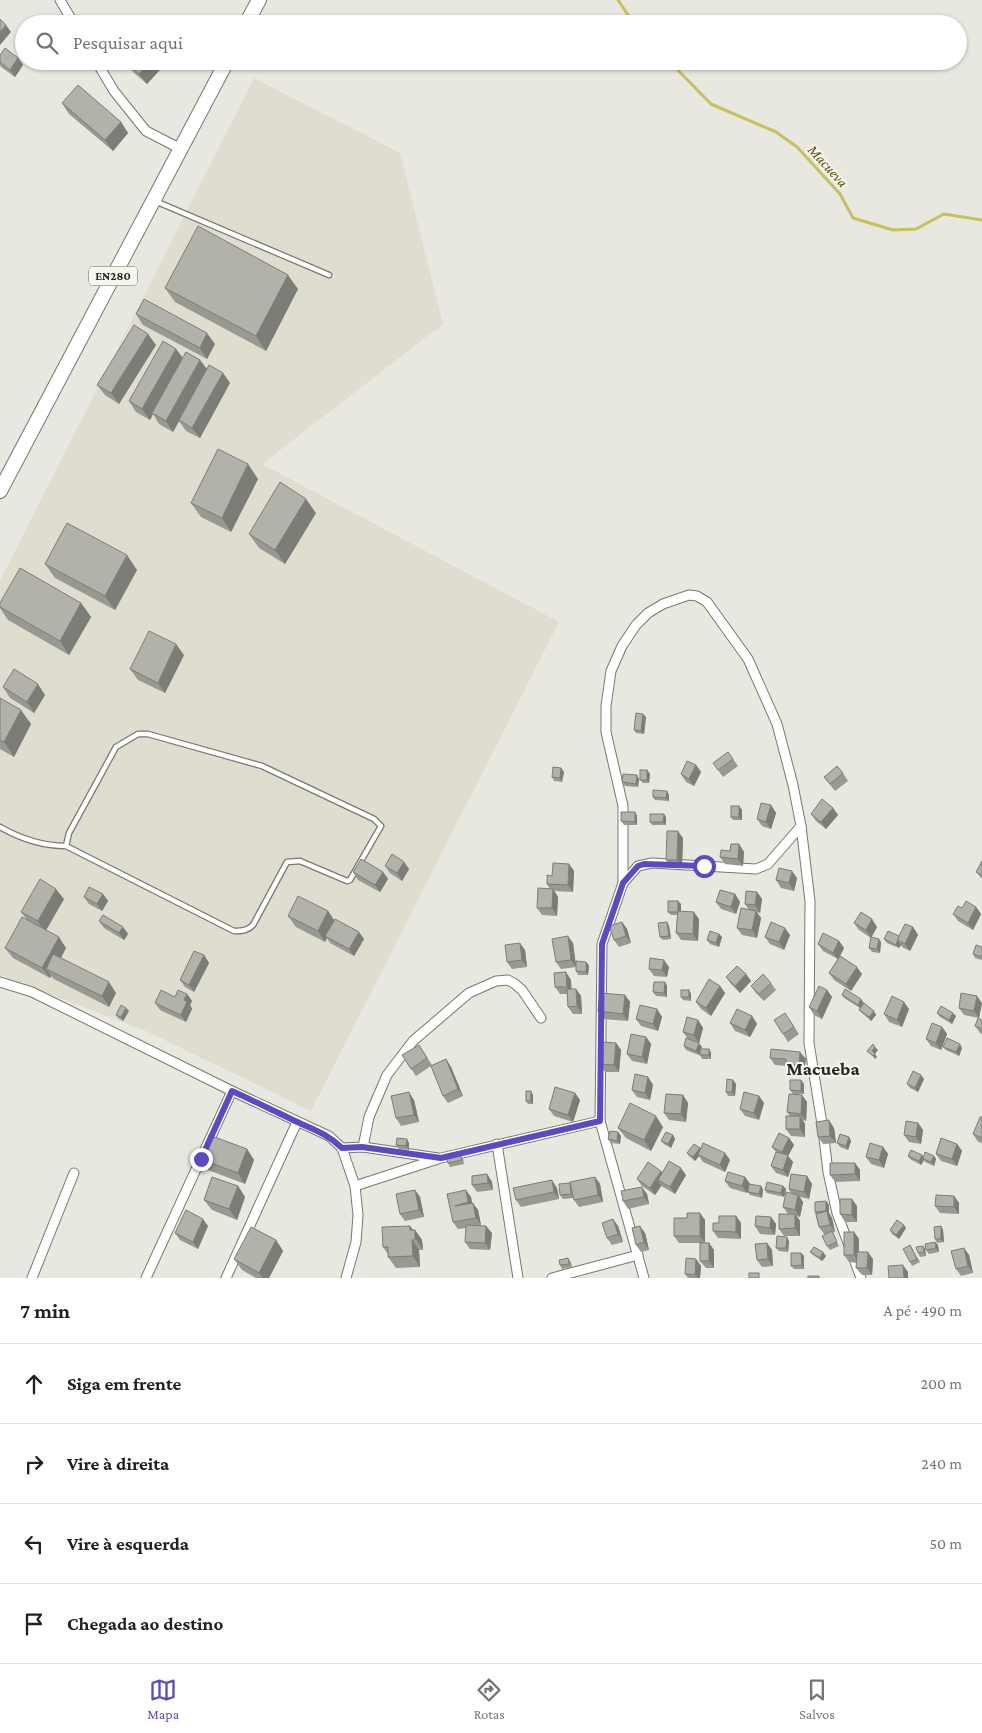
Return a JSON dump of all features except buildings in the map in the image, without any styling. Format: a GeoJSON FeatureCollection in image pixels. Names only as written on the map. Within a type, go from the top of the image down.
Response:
{"type":"FeatureCollection","features":[{"type":"Feature","properties":{"kind":"main road"},"geometry":{"type":"LineString","coordinates":[[251,15],[259,0]]}},
{"type":"Feature","properties":{"kind":"main road","name":"EN280"},"geometry":{"type":"LineString","coordinates":[[0,490],[222,70]]}},
{"type":"Feature","properties":{"kind":"street"},"geometry":{"type":"LineString","coordinates":[[60,0],[69,15]]}},
{"type":"Feature","properties":{"kind":"street"},"geometry":{"type":"LineString","coordinates":[[101,70],[114,91],[146,131],[181,149]]}},
{"type":"Feature","properties":{"kind":"street"},"geometry":{"type":"LineString","coordinates":[[644,1278],[600,1121],[602,944],[623,883],[623,806],[606,732],[606,706],[611,671],[622,646],[636,625],[648,613],[663,604],[684,596],[697,596],[707,602],[748,659],[777,724],[793,785],[801,826],[810,901],[809,1043],[828,1172],[838,1213],[861,1278]]}},
{"type":"Feature","properties":{"kind":"street"},"geometry":{"type":"LineString","coordinates":[[623,883],[638,866],[644,864],[762,868],[768,864],[801,826]]}},
{"type":"Feature","properties":{"kind":"street"},"geometry":{"type":"LineString","coordinates":[[362,1147],[369,1117],[387,1075],[413,1041],[470,993],[496,981],[508,980],[522,990],[540,1018]]}},
{"type":"Feature","properties":{"kind":"street"},"geometry":{"type":"LineString","coordinates":[[0,982],[32,992],[232,1091],[329,1136],[342,1148],[355,1186],[358,1215],[356,1242],[346,1278]]}},
{"type":"Feature","properties":{"kind":"street"},"geometry":{"type":"LineString","coordinates":[[146,1278],[232,1091]]}},
{"type":"Feature","properties":{"kind":"street"},"geometry":{"type":"LineString","coordinates":[[355,1186],[441,1158],[600,1121]]}},
{"type":"Feature","properties":{"kind":"street"},"geometry":{"type":"LineString","coordinates":[[226,1278],[297,1122]]}},
{"type":"Feature","properties":{"kind":"street"},"geometry":{"type":"LineString","coordinates":[[497,1144],[518,1278]]}},
{"type":"Feature","properties":{"kind":"street"},"geometry":{"type":"LineString","coordinates":[[342,1148],[362,1147],[441,1158]]}},
{"type":"Feature","properties":{"kind":"street"},"geometry":{"type":"LineString","coordinates":[[32,1278],[74,1173]]}},
{"type":"Feature","properties":{"kind":"street"},"geometry":{"type":"LineString","coordinates":[[552,1278],[638,1255]]}},
{"type":"Feature","properties":{"kind":"lane"},"geometry":{"type":"LineString","coordinates":[[153,200],[329,275]]}},
{"type":"Feature","properties":{"kind":"lane"},"geometry":{"type":"LineString","coordinates":[[0,828],[17,836],[48,846],[66,846],[234,930],[242,931],[250,928],[253,924],[287,862],[300,861],[346,881],[350,880],[381,826],[374,819],[262,766],[148,734],[138,734],[116,747],[69,833],[66,846]]}},
{"type":"Feature","properties":{"kind":"shaded area"},"geometry":{"type":"Polygon","coordinates":[[[254,78],[400,153],[443,324],[262,464],[559,622],[311,1111],[146,1031],[0,975],[0,581],[254,78]]]}},
{"type":"Feature","properties":{"kind":"waterway","name":"Macueva"},"geometry":{"type":"LineString","coordinates":[[618,0],[628,15]]}},
{"type":"Feature","properties":{"kind":"waterway","name":"Macueva"},"geometry":{"type":"LineString","coordinates":[[678,70],[711,104],[776,132],[797,147],[840,194],[853,218],[893,230],[916,229],[944,214],[982,220]]}},
{"type":"Feature","properties":{"kind":"district","name":"Macueba"},"geometry":{"type":"Point","coordinates":[823,1068]}},
{"type":"Feature","properties":{"kind":"route"},"geometry":{"type":"LineString","coordinates":[[201,1159],[232,1091],[297,1122],[315,1128],[329,1136],[342,1148],[362,1147],[441,1158],[600,1121],[602,944],[623,883],[638,866],[644,864],[704,866]]}}]}
